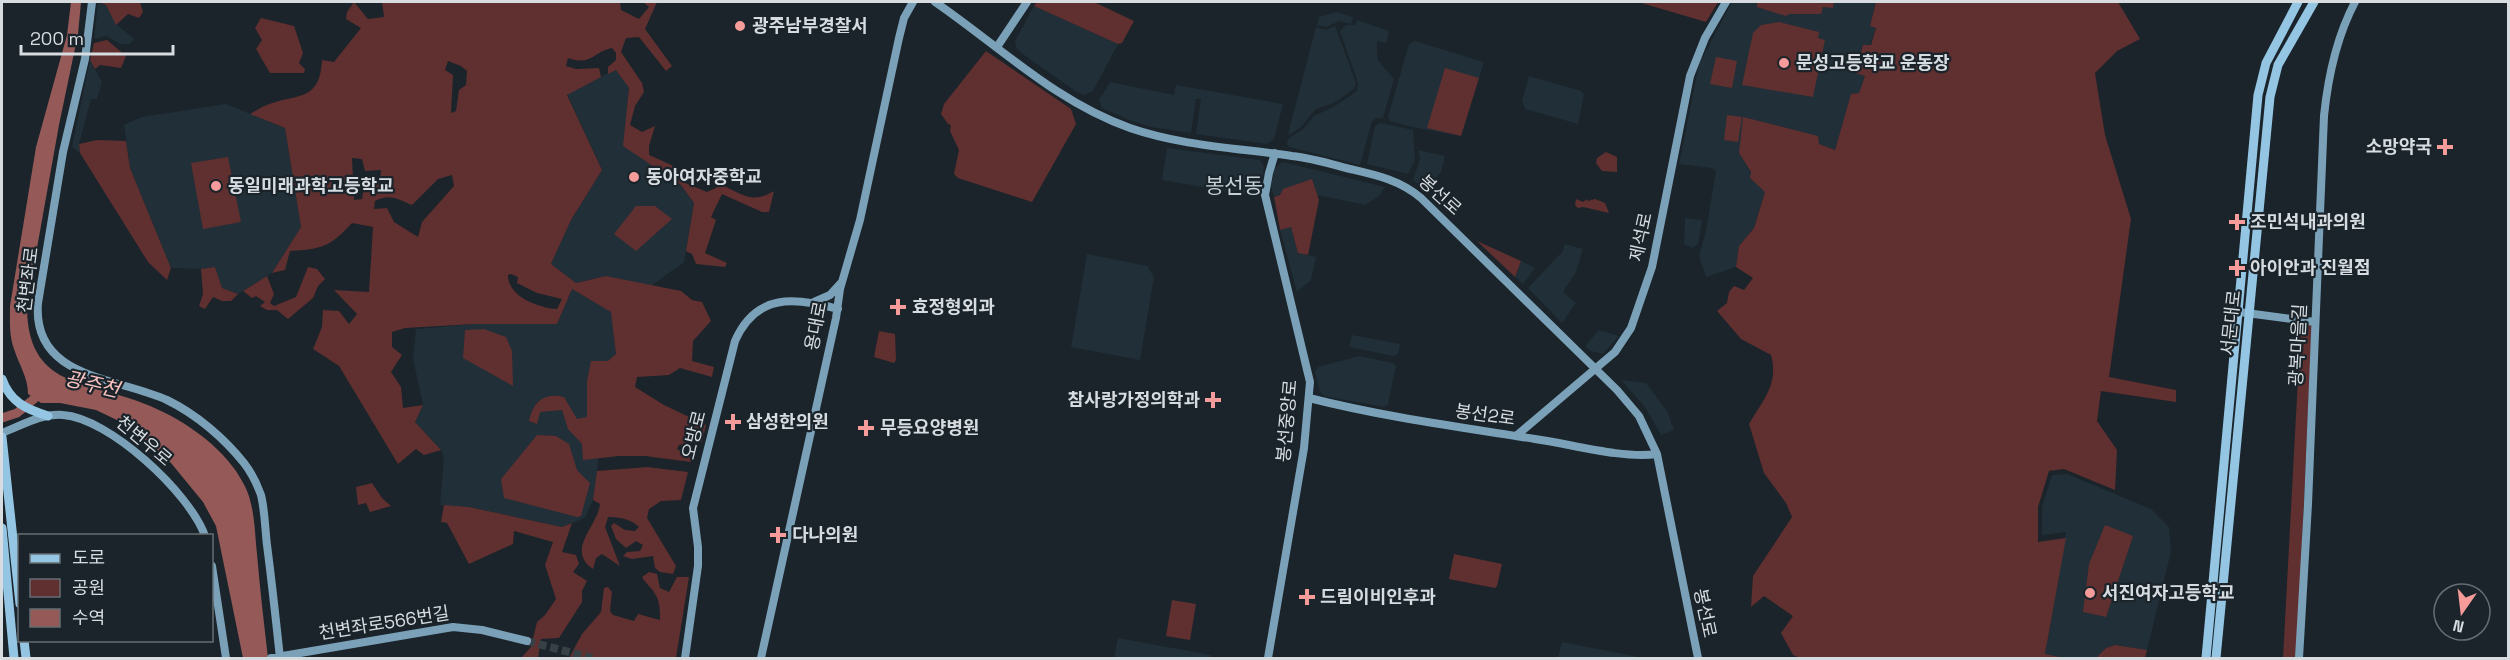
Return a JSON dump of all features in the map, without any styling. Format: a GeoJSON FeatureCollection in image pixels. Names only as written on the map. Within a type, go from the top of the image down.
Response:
{"type":"FeatureCollection","features":[{"type":"Feature","properties":{"kind":"main road","name":"서문대로"},"geometry":{"type":"LineString","coordinates":[[2216,658],[2244,313],[2256,123],[2262,74],[2283,27],[2298,2]]}},
{"type":"Feature","properties":{"kind":"main road","name":"서문대로"},"geometry":{"type":"LineString","coordinates":[[2206,658],[2273,76],[2314,2]]}},
{"type":"Feature","properties":{"kind":"main road"},"geometry":{"type":"LineString","coordinates":[[2,379],[10,395],[19,404],[48,416]]}},
{"type":"Feature","properties":{"kind":"main road"},"geometry":{"type":"LineString","coordinates":[[2,435],[18,585]]}},
{"type":"Feature","properties":{"kind":"main road"},"geometry":{"type":"LineString","coordinates":[[2,528],[14,658]]}},
{"type":"Feature","properties":{"kind":"main road"},"geometry":{"type":"LineString","coordinates":[[24,642],[26,658]]}},
{"type":"Feature","properties":{"kind":"street","name":"천변좌로"},"geometry":{"type":"LineString","coordinates":[[92,2],[85,59],[60,173],[38,303],[38,321],[49,348],[62,362],[80,371],[165,399],[210,428],[243,462],[258,489],[263,509],[280,658]]}},
{"type":"Feature","properties":{"kind":"street","name":"용대로"},"geometry":{"type":"LineString","coordinates":[[761,658],[843,280],[872,167],[899,38],[904,18],[913,2]]}},
{"type":"Feature","properties":{"kind":"street","name":"봉선로"},"geometry":{"type":"LineString","coordinates":[[936,2],[1059,92],[1092,112],[1123,125],[1167,138],[1306,158],[1382,177],[1411,189],[1640,416],[1658,454],[1698,658]]}},
{"type":"Feature","properties":{"kind":"street"},"geometry":{"type":"LineString","coordinates":[[996,47],[1027,2]]}},
{"type":"Feature","properties":{"kind":"street","name":"제석로"},"geometry":{"type":"LineString","coordinates":[[1516,436],[1595,369],[1623,342],[1636,318],[1659,236],[1690,76],[1705,38],[1726,2]]}},
{"type":"Feature","properties":{"kind":"street","name":"광복마을길"},"geometry":{"type":"LineString","coordinates":[[2299,658],[2308,504],[2322,139],[2326,94],[2343,26],[2355,2]]}},
{"type":"Feature","properties":{"kind":"street","name":"봉선중앙로"},"geometry":{"type":"LineString","coordinates":[[1268,658],[1304,448],[1310,382],[1265,195],[1275,153]]}},
{"type":"Feature","properties":{"kind":"street"},"geometry":{"type":"LineString","coordinates":[[814,302],[830,295],[843,280]]}},
{"type":"Feature","properties":{"kind":"street","name":"오방로"},"geometry":{"type":"LineString","coordinates":[[685,658],[698,566],[693,508],[735,341],[746,322],[764,308],[790,300],[814,302],[838,309]]}},
{"type":"Feature","properties":{"kind":"street"},"geometry":{"type":"LineString","coordinates":[[2244,313],[2315,322]]}},
{"type":"Feature","properties":{"kind":"street","name":"봉선2로"},"geometry":{"type":"LineString","coordinates":[[1309,398],[1359,410],[1626,454],[1658,454]]}},
{"type":"Feature","properties":{"kind":"street","name":"천변우로"},"geometry":{"type":"LineString","coordinates":[[2,435],[48,416],[75,417],[98,425],[112,433],[181,496],[205,534]]}},
{"type":"Feature","properties":{"kind":"street"},"geometry":{"type":"LineString","coordinates":[[213,573],[226,658]]}},
{"type":"Feature","properties":{"kind":"street","name":"천변좌로566번길"},"geometry":{"type":"LineString","coordinates":[[271,658],[453,627],[482,630],[527,641]]}},
{"type":"Feature","properties":{"kind":"shaded area"},"geometry":{"type":"Polygon","coordinates":[[[1732,2],[1876,2],[1870,26],[1876,27],[1856,73],[1865,76],[1859,93],[1851,95],[1835,150],[1818,144],[1739,153],[1751,173],[1751,178],[1765,191],[1754,228],[1739,246],[1736,267],[1706,277],[1699,256],[1706,231],[1716,171],[1712,168],[1679,164],[1699,64],[1732,2]]]}},
{"type":"Feature","properties":{"kind":"shaded area"},"geometry":{"type":"Polygon","coordinates":[[[98,3],[106,5],[117,25],[134,39],[130,44],[120,44],[106,36],[94,39],[98,3]]]}},
{"type":"Feature","properties":{"kind":"shaded area"},"geometry":{"type":"Polygon","coordinates":[[[1034,6],[1118,44],[1093,91],[1084,95],[1075,91],[1016,47],[1015,41],[1034,6]]]}},
{"type":"Feature","properties":{"kind":"shaded area"},"geometry":{"type":"Polygon","coordinates":[[[1337,12],[1353,17],[1351,24],[1340,21],[1326,27],[1317,25],[1319,17],[1337,12]]]}},
{"type":"Feature","properties":{"kind":"shaded area"},"geometry":{"type":"Polygon","coordinates":[[[1357,20],[1389,31],[1386,43],[1377,41],[1377,59],[1394,79],[1383,118],[1376,118],[1372,121],[1360,165],[1289,147],[1287,144],[1288,139],[1303,129],[1314,116],[1335,106],[1357,91],[1358,83],[1340,31],[1346,25],[1355,25],[1357,20]]]}},
{"type":"Feature","properties":{"kind":"shaded area"},"geometry":{"type":"Polygon","coordinates":[[[1335,26],[1356,83],[1354,89],[1334,103],[1316,109],[1301,127],[1288,134],[1316,27],[1326,30],[1335,26]]]}},
{"type":"Feature","properties":{"kind":"shaded area"},"geometry":{"type":"Polygon","coordinates":[[[1415,41],[1484,62],[1461,136],[1412,127],[1390,121],[1388,117],[1409,44],[1415,41]]]}},
{"type":"Feature","properties":{"kind":"shaded area"},"geometry":{"type":"Polygon","coordinates":[[[90,60],[102,82],[97,99],[91,99],[79,144],[80,153],[72,147],[90,60]]]}},
{"type":"Feature","properties":{"kind":"shaded area","name":"동아여자중학교"},"geometry":{"type":"Polygon","coordinates":[[[616,69],[629,88],[624,146],[681,185],[694,203],[684,262],[651,286],[606,276],[576,283],[551,264],[571,220],[602,170],[567,94],[616,69]]]}},
{"type":"Feature","properties":{"kind":"shaded area"},"geometry":{"type":"Polygon","coordinates":[[[1529,76],[1581,91],[1584,94],[1578,124],[1525,109],[1522,101],[1529,76]]]}},
{"type":"Feature","properties":{"kind":"shaded area"},"geometry":{"type":"Polygon","coordinates":[[[1110,82],[1174,95],[1176,85],[1283,104],[1274,139],[1267,144],[1196,134],[1201,99],[1196,99],[1191,133],[1151,127],[1132,121],[1102,108],[1099,100],[1110,82]]]}},
{"type":"Feature","properties":{"kind":"shaded area","name":"동일미래과학고등학교"},"geometry":{"type":"Polygon","coordinates":[[[226,104],[285,128],[301,227],[272,273],[238,294],[222,288],[215,267],[171,268],[130,168],[124,125],[142,117],[226,104]]]}},
{"type":"Feature","properties":{"kind":"shaded area"},"geometry":{"type":"Polygon","coordinates":[[[1381,123],[1413,130],[1415,160],[1408,174],[1367,164],[1375,126],[1381,123]]]}},
{"type":"Feature","properties":{"kind":"shaded area"},"geometry":{"type":"Polygon","coordinates":[[[1167,148],[1260,160],[1264,167],[1261,191],[1244,194],[1162,180],[1167,148]]]}},
{"type":"Feature","properties":{"kind":"shaded area"},"geometry":{"type":"Polygon","coordinates":[[[1418,150],[1445,156],[1441,172],[1426,190],[1413,180],[1420,159],[1418,150]]]}},
{"type":"Feature","properties":{"kind":"shaded area"},"geometry":{"type":"Polygon","coordinates":[[[1283,162],[1385,187],[1379,196],[1365,205],[1317,195],[1312,179],[1274,197],[1271,186],[1275,167],[1283,162]]]}},
{"type":"Feature","properties":{"kind":"shaded area"},"geometry":{"type":"Polygon","coordinates":[[[1685,218],[1702,220],[1698,244],[1693,248],[1684,244],[1685,218]]]}},
{"type":"Feature","properties":{"kind":"shaded area"},"geometry":{"type":"Polygon","coordinates":[[[1291,226],[1298,253],[1316,257],[1311,280],[1297,292],[1280,230],[1291,226]]]}},
{"type":"Feature","properties":{"kind":"shaded area"},"geometry":{"type":"Polygon","coordinates":[[[1565,244],[1583,249],[1576,272],[1563,292],[1576,303],[1562,323],[1528,288],[1563,251],[1565,244]]]}},
{"type":"Feature","properties":{"kind":"shaded area"},"geometry":{"type":"Polygon","coordinates":[[[1087,254],[1147,266],[1154,277],[1140,360],[1071,347],[1087,254]]]}},
{"type":"Feature","properties":{"kind":"shaded area"},"geometry":{"type":"Polygon","coordinates":[[[1521,261],[1535,268],[1523,284],[1515,277],[1521,261]]]}},
{"type":"Feature","properties":{"kind":"shaded area"},"geometry":{"type":"Polygon","coordinates":[[[572,289],[612,312],[616,355],[598,459],[595,495],[585,518],[562,527],[469,507],[440,505],[444,460],[441,450],[415,422],[423,405],[413,359],[416,329],[474,324],[557,324],[572,289]]]}},
{"type":"Feature","properties":{"kind":"shaded area"},"geometry":{"type":"Polygon","coordinates":[[[1599,330],[1619,336],[1603,354],[1591,351],[1585,346],[1599,330]]]}},
{"type":"Feature","properties":{"kind":"shaded area"},"geometry":{"type":"Polygon","coordinates":[[[1352,335],[1400,344],[1398,354],[1393,356],[1349,347],[1352,335]]]}},
{"type":"Feature","properties":{"kind":"shaded area"},"geometry":{"type":"Polygon","coordinates":[[[1359,356],[1393,363],[1396,366],[1388,404],[1384,407],[1324,396],[1320,392],[1315,372],[1318,367],[1359,356]]]}},
{"type":"Feature","properties":{"kind":"shaded area"},"geometry":{"type":"Polygon","coordinates":[[[1621,380],[1646,383],[1667,411],[1674,430],[1661,435],[1645,407],[1621,380]]]}},
{"type":"Feature","properties":{"kind":"shaded area","name":"서진여자고등학교"},"geometry":{"type":"Polygon","coordinates":[[[2067,474],[2151,509],[2169,527],[2171,552],[2147,650],[2115,645],[2106,648],[2096,658],[2064,658],[2045,655],[2066,532],[2042,535],[2042,507],[2052,475],[2067,474]]]}},
{"type":"Feature","properties":{"kind":"shaded area"},"geometry":{"type":"Polygon","coordinates":[[[1118,638],[1211,655],[1210,658],[1114,658],[1118,638]]]}},
{"type":"Feature","properties":{"kind":"shaded area"},"geometry":{"type":"Polygon","coordinates":[[[1562,642],[1639,657],[1558,658],[1562,642]]]}},
{"type":"Feature","properties":{"kind":"green space"},"geometry":{"type":"Polygon","coordinates":[[[98,2],[140,2],[143,12],[139,18],[128,14],[116,25],[106,5],[98,2]]]}},
{"type":"Feature","properties":{"kind":"green space"},"geometry":{"type":"Polygon","coordinates":[[[354,2],[368,19],[384,17],[382,2],[620,2],[621,10],[639,19],[649,7],[643,2],[657,2],[645,29],[672,66],[666,71],[639,37],[626,38],[621,52],[642,83],[644,92],[635,106],[630,125],[642,132],[655,126],[649,146],[649,155],[678,168],[683,182],[707,192],[722,185],[748,197],[760,197],[774,191],[769,212],[762,212],[722,194],[711,217],[716,220],[705,253],[727,263],[725,267],[696,264],[692,254],[686,251],[694,203],[681,185],[623,146],[629,88],[616,70],[608,74],[608,67],[616,60],[616,53],[612,48],[587,60],[568,58],[566,66],[576,69],[599,68],[601,77],[567,95],[602,170],[571,220],[551,264],[576,283],[606,276],[681,291],[692,300],[702,302],[711,321],[693,341],[692,361],[714,367],[712,377],[680,368],[669,375],[637,377],[635,387],[664,405],[706,425],[702,442],[679,445],[677,449],[692,459],[691,462],[645,456],[583,460],[582,444],[568,429],[562,410],[540,412],[537,424],[529,421],[533,409],[540,400],[551,396],[564,397],[577,419],[587,417],[587,381],[591,361],[608,361],[616,354],[611,312],[572,289],[557,324],[474,324],[405,328],[392,332],[392,347],[402,355],[391,372],[401,387],[403,408],[423,405],[415,422],[441,450],[424,455],[416,449],[398,464],[339,366],[313,349],[322,327],[323,310],[339,311],[349,324],[357,314],[334,290],[369,292],[373,227],[352,223],[338,237],[325,245],[290,251],[285,270],[272,273],[301,227],[285,128],[250,114],[265,106],[297,97],[311,90],[317,83],[322,60],[334,62],[361,28],[346,19],[347,12],[354,2]],[[448,61],[445,70],[453,75],[451,113],[456,111],[459,90],[466,85],[467,71],[448,61]],[[352,158],[354,200],[362,199],[365,182],[380,182],[381,170],[365,171],[362,159],[352,158]],[[452,175],[438,179],[412,205],[385,197],[375,201],[374,209],[387,208],[394,222],[418,237],[422,222],[454,186],[452,175]],[[508,275],[513,289],[526,300],[557,309],[562,299],[537,293],[517,283],[518,277],[508,275]]]}},
{"type":"Feature","properties":{"kind":"green space"},"geometry":{"type":"Polygon","coordinates":[[[1037,2],[1094,2],[1134,21],[1122,43],[1118,44],[1034,6],[1037,2]]]}},
{"type":"Feature","properties":{"kind":"green space"},"geometry":{"type":"Polygon","coordinates":[[[1638,2],[1718,2],[1706,22],[1638,2]]]}},
{"type":"Feature","properties":{"kind":"green space"},"geometry":{"type":"Polygon","coordinates":[[[1757,2],[1834,2],[1833,8],[1823,7],[1821,14],[1789,14],[1786,16],[1757,7],[1757,2]]]}},
{"type":"Feature","properties":{"kind":"green space"},"geometry":{"type":"Polygon","coordinates":[[[1876,2],[2118,2],[2140,39],[2117,51],[2095,73],[2105,135],[2131,219],[2109,377],[2176,390],[2176,402],[2101,391],[2097,421],[2117,450],[2115,490],[2064,469],[2049,471],[2038,507],[2038,542],[2066,538],[2045,654],[2064,658],[1800,658],[1793,655],[1781,633],[1793,616],[1764,596],[1751,607],[1753,576],[1792,517],[1786,503],[1764,473],[1749,424],[1771,383],[1773,365],[1771,355],[1741,339],[1717,311],[1727,303],[1729,292],[1734,286],[1744,290],[1753,278],[1736,267],[1739,246],[1754,228],[1765,192],[1750,178],[1751,172],[1739,153],[1743,117],[1818,136],[1819,144],[1835,150],[1851,94],[1859,93],[1865,76],[1855,73],[1863,45],[1871,45],[1876,28],[1870,26],[1876,2]]]}},
{"type":"Feature","properties":{"kind":"green space"},"geometry":{"type":"Polygon","coordinates":[[[261,18],[294,26],[303,53],[299,63],[305,69],[304,73],[270,73],[256,49],[262,40],[255,28],[261,18]]]}},
{"type":"Feature","properties":{"kind":"green space","name":"문성고등학교 운동장"},"geometry":{"type":"Polygon","coordinates":[[[1779,22],[1819,32],[1818,38],[1825,40],[1813,97],[1742,85],[1753,33],[1761,25],[1779,22]]]}},
{"type":"Feature","properties":{"kind":"green space"},"geometry":{"type":"Polygon","coordinates":[[[107,40],[126,56],[121,68],[100,65],[95,69],[90,60],[94,43],[107,40]]]}},
{"type":"Feature","properties":{"kind":"green space"},"geometry":{"type":"Polygon","coordinates":[[[986,51],[1071,109],[1076,124],[1032,202],[958,178],[954,174],[959,150],[950,131],[951,125],[941,114],[944,104],[986,51]]]}},
{"type":"Feature","properties":{"kind":"green space"},"geometry":{"type":"Polygon","coordinates":[[[1716,57],[1737,61],[1732,88],[1710,84],[1716,57]]]}},
{"type":"Feature","properties":{"kind":"green space"},"geometry":{"type":"Polygon","coordinates":[[[1445,68],[1479,78],[1461,136],[1427,128],[1445,68]]]}},
{"type":"Feature","properties":{"kind":"green space"},"geometry":{"type":"Polygon","coordinates":[[[1727,115],[1742,117],[1738,142],[1724,140],[1727,115]]]}},
{"type":"Feature","properties":{"kind":"green space"},"geometry":{"type":"Polygon","coordinates":[[[97,140],[126,141],[130,168],[171,268],[167,280],[148,262],[80,153],[79,144],[97,140]]]}},
{"type":"Feature","properties":{"kind":"green space"},"geometry":{"type":"Polygon","coordinates":[[[1606,152],[1617,157],[1617,172],[1602,171],[1596,163],[1597,158],[1606,152]]]}},
{"type":"Feature","properties":{"kind":"green space"},"geometry":{"type":"Polygon","coordinates":[[[228,157],[241,222],[203,229],[191,163],[228,157]]]}},
{"type":"Feature","properties":{"kind":"green space"},"geometry":{"type":"Polygon","coordinates":[[[1312,179],[1319,200],[1308,255],[1298,253],[1291,227],[1280,230],[1274,197],[1280,195],[1283,189],[1312,179]]]}},
{"type":"Feature","properties":{"kind":"green space"},"geometry":{"type":"Polygon","coordinates":[[[1576,199],[1583,202],[1587,199],[1588,201],[1595,199],[1605,203],[1609,213],[1578,208],[1575,205],[1576,199]]]}},
{"type":"Feature","properties":{"kind":"green space"},"geometry":{"type":"Polygon","coordinates":[[[636,206],[655,206],[672,219],[636,251],[614,234],[636,206]]]}},
{"type":"Feature","properties":{"kind":"green space"},"geometry":{"type":"Polygon","coordinates":[[[1477,241],[1521,261],[1515,277],[1477,241]]]}},
{"type":"Feature","properties":{"kind":"green space"},"geometry":{"type":"Polygon","coordinates":[[[215,267],[222,288],[238,294],[231,301],[222,301],[213,297],[205,309],[199,306],[203,294],[201,269],[215,267]]]}},
{"type":"Feature","properties":{"kind":"green space"},"geometry":{"type":"Polygon","coordinates":[[[308,267],[317,269],[325,279],[318,286],[313,298],[288,319],[277,310],[267,310],[260,306],[265,302],[256,296],[252,298],[243,291],[267,276],[274,294],[270,303],[274,306],[296,297],[308,267]]]}},
{"type":"Feature","properties":{"kind":"green space"},"geometry":{"type":"Polygon","coordinates":[[[2301,322],[2312,324],[2297,658],[2283,658],[2301,322]]]}},
{"type":"Feature","properties":{"kind":"green space"},"geometry":{"type":"Polygon","coordinates":[[[484,329],[506,337],[512,351],[513,386],[463,358],[465,330],[484,329]]]}},
{"type":"Feature","properties":{"kind":"green space"},"geometry":{"type":"Polygon","coordinates":[[[879,331],[895,334],[896,360],[894,363],[874,357],[879,331]]]}},
{"type":"Feature","properties":{"kind":"green space"},"geometry":{"type":"Polygon","coordinates":[[[537,435],[556,436],[569,444],[577,470],[590,483],[581,516],[577,517],[504,498],[501,479],[537,435]]]}},
{"type":"Feature","properties":{"kind":"green space"},"geometry":{"type":"Polygon","coordinates":[[[647,467],[688,472],[681,500],[661,501],[649,509],[647,518],[676,566],[673,574],[660,572],[655,568],[653,556],[632,559],[623,556],[627,552],[640,551],[643,545],[636,541],[626,548],[616,539],[611,526],[614,523],[625,530],[635,531],[639,527],[629,520],[612,517],[608,517],[605,527],[620,566],[602,554],[596,558],[593,569],[585,562],[582,546],[600,504],[593,500],[597,471],[647,467]]]}},
{"type":"Feature","properties":{"kind":"green space"},"geometry":{"type":"Polygon","coordinates":[[[372,483],[382,498],[391,506],[370,512],[366,503],[358,505],[356,487],[372,483]]]}},
{"type":"Feature","properties":{"kind":"green space"},"geometry":{"type":"Polygon","coordinates":[[[444,505],[469,507],[562,527],[572,523],[562,552],[576,555],[579,564],[573,572],[587,581],[582,591],[582,602],[559,638],[541,639],[538,658],[521,658],[531,647],[537,622],[556,599],[545,565],[553,542],[514,531],[513,544],[469,564],[447,523],[441,522],[444,505]]]}},
{"type":"Feature","properties":{"kind":"green space"},"geometry":{"type":"Polygon","coordinates":[[[2105,525],[2133,536],[2106,617],[2083,612],[2089,564],[2105,525]]]}},
{"type":"Feature","properties":{"kind":"green space"},"geometry":{"type":"Polygon","coordinates":[[[1454,554],[1502,564],[1497,586],[1495,588],[1449,579],[1454,554]]]}},
{"type":"Feature","properties":{"kind":"green space"},"geometry":{"type":"Polygon","coordinates":[[[649,572],[657,574],[660,588],[669,592],[677,577],[689,577],[676,658],[569,658],[582,634],[601,612],[604,588],[608,587],[612,592],[610,611],[613,615],[634,621],[638,614],[660,620],[657,597],[642,577],[649,572]]]}},
{"type":"Feature","properties":{"kind":"green space"},"geometry":{"type":"Polygon","coordinates":[[[1172,600],[1196,604],[1190,640],[1166,636],[1172,600]]]}},
{"type":"Feature","properties":{"kind":"green space"},"geometry":{"type":"Polygon","coordinates":[[[2115,645],[2147,650],[2145,658],[2096,658],[2106,648],[2115,645]]]}},
{"type":"Feature","properties":{"kind":"water"},"geometry":{"type":"Polygon","coordinates":[[[71,2],[81,2],[78,34],[27,304],[29,332],[37,352],[48,367],[81,384],[123,396],[171,416],[207,440],[236,471],[248,492],[253,513],[268,658],[243,658],[216,526],[203,502],[171,463],[121,422],[96,410],[60,403],[41,403],[28,394],[25,377],[12,344],[10,306],[36,147],[67,35],[71,2]]]}},
{"type":"Feature","properties":{"kind":"waterway"},"geometry":{"type":"LineString","coordinates":[[2,418],[17,413],[40,394],[45,393]]}},
{"type":"Feature","properties":{"kind":"tunnel"},"geometry":{"type":"LineString","coordinates":[[527,641],[592,658]]}},
{"type":"Feature","properties":{"kind":"place","name":"광주남부경찰서"},"geometry":{"type":"Point","coordinates":[740,26]}},
{"type":"Feature","properties":{"kind":"place","name":"문성고등학교 운동장"},"geometry":{"type":"Point","coordinates":[1784,63]}},
{"type":"Feature","properties":{"kind":"place","name":"소망약국"},"geometry":{"type":"Point","coordinates":[2445,147]}},
{"type":"Feature","properties":{"kind":"place","name":"동아여자중학교"},"geometry":{"type":"Point","coordinates":[634,177]}},
{"type":"Feature","properties":{"kind":"place","name":"동일미래과학고등학교"},"geometry":{"type":"Point","coordinates":[216,186]}},
{"type":"Feature","properties":{"kind":"place","name":"조민석내과의원"},"geometry":{"type":"Point","coordinates":[2237,222]}},
{"type":"Feature","properties":{"kind":"place","name":"아이안과 진월점"},"geometry":{"type":"Point","coordinates":[2237,268]}},
{"type":"Feature","properties":{"kind":"place","name":"효정형외과"},"geometry":{"type":"Point","coordinates":[898,307]}},
{"type":"Feature","properties":{"kind":"place","name":"참사랑가정의학과"},"geometry":{"type":"Point","coordinates":[1213,400]}},
{"type":"Feature","properties":{"kind":"place","name":"삼성한의원"},"geometry":{"type":"Point","coordinates":[733,422]}},
{"type":"Feature","properties":{"kind":"place","name":"무등요양병원"},"geometry":{"type":"Point","coordinates":[866,428]}},
{"type":"Feature","properties":{"kind":"place","name":"다나의원"},"geometry":{"type":"Point","coordinates":[778,535]}},
{"type":"Feature","properties":{"kind":"place","name":"서진여자고등학교"},"geometry":{"type":"Point","coordinates":[2090,593]}},
{"type":"Feature","properties":{"kind":"place","name":"드림이비인후과"},"geometry":{"type":"Point","coordinates":[1307,597]}},
{"type":"Feature","properties":{"kind":"district","name":"봉선동"},"geometry":{"type":"Point","coordinates":[1234,186]}},
{"type":"Feature","properties":{"kind":"water label","name":"광주천"},"geometry":{"type":"Point","coordinates":[92,384]}}]}
